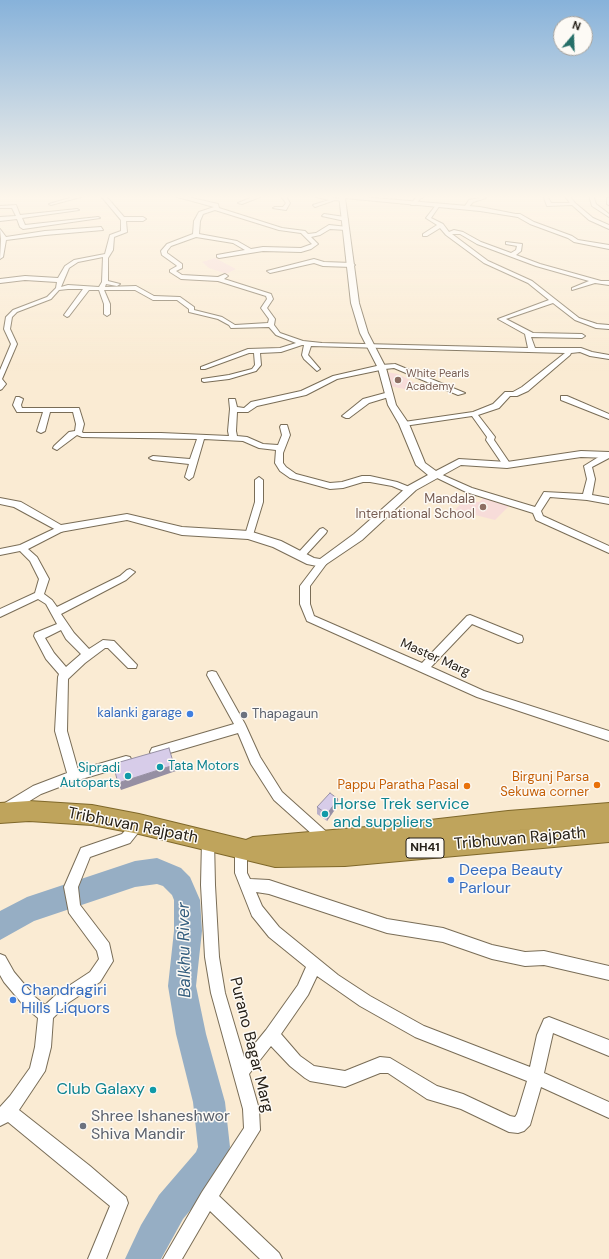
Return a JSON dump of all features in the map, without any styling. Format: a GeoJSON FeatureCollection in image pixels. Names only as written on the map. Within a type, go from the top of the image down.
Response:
{"type":"FeatureCollection","features":[{"type":"Feature","properties":{"kind":"highway","name":"Tribhuvan Rajpath"},"geometry":{"type":"LineString","coordinates":[[0,813],[29,811],[92,815],[139,824],[275,857],[308,858],[609,832]]}},
{"type":"Feature","properties":{"kind":"highway","name":"Tribhuvan Rajpath"},"geometry":{"type":"LineString","coordinates":[[241,848],[609,813]]}},
{"type":"Feature","properties":{"kind":"street"},"geometry":{"type":"LineString","coordinates":[[164,254],[180,267],[172,271],[181,277],[222,277],[269,295],[270,299],[264,308],[272,319],[271,325],[278,334],[305,343],[322,345],[568,351],[584,350],[590,354],[609,357]]}},
{"type":"Feature","properties":{"kind":"street"},"geometry":{"type":"LineString","coordinates":[[219,256],[231,254]]}},
{"type":"Feature","properties":{"kind":"street"},"geometry":{"type":"LineString","coordinates":[[350,254],[355,304],[369,345],[381,368],[392,405],[404,424],[421,465],[435,475],[469,490],[537,511]]}},
{"type":"Feature","properties":{"kind":"street"},"geometry":{"type":"LineString","coordinates":[[475,254],[486,262],[530,282],[573,316],[588,324],[609,327]]}},
{"type":"Feature","properties":{"kind":"street"},"geometry":{"type":"LineString","coordinates":[[509,254],[538,265],[596,281],[608,282]]}},
{"type":"Feature","properties":{"kind":"street"},"geometry":{"type":"LineString","coordinates":[[0,388],[2,384],[0,379],[14,344],[7,329],[9,316],[19,309],[49,298],[57,289],[67,267],[76,261],[107,255]]}},
{"type":"Feature","properties":{"kind":"street"},"geometry":{"type":"LineString","coordinates":[[101,289],[105,282],[105,258],[107,255]]}},
{"type":"Feature","properties":{"kind":"street"},"geometry":{"type":"LineString","coordinates":[[270,271],[315,261],[323,264],[352,265]]}},
{"type":"Feature","properties":{"kind":"street"},"geometry":{"type":"LineString","coordinates":[[0,281],[25,278],[60,280]]}},
{"type":"Feature","properties":{"kind":"street"},"geometry":{"type":"LineString","coordinates":[[574,289],[596,281]]}},
{"type":"Feature","properties":{"kind":"street"},"geometry":{"type":"LineString","coordinates":[[105,282],[118,284],[125,288]]}},
{"type":"Feature","properties":{"kind":"street"},"geometry":{"type":"LineString","coordinates":[[67,315],[87,288]]}},
{"type":"Feature","properties":{"kind":"street"},"geometry":{"type":"LineString","coordinates":[[57,289],[136,288],[153,298],[178,298],[192,308],[190,311],[220,318],[231,324],[233,327],[271,325]]}},
{"type":"Feature","properties":{"kind":"street"},"geometry":{"type":"LineString","coordinates":[[101,289],[107,304],[107,314]]}},
{"type":"Feature","properties":{"kind":"street"},"geometry":{"type":"LineString","coordinates":[[553,301],[501,319],[530,334],[582,336]]}},
{"type":"Feature","properties":{"kind":"street"},"geometry":{"type":"LineString","coordinates":[[530,334],[527,335],[532,349]]}},
{"type":"Feature","properties":{"kind":"street"},"geometry":{"type":"LineString","coordinates":[[203,368],[240,354],[257,350],[281,350],[305,343]]}},
{"type":"Feature","properties":{"kind":"street"},"geometry":{"type":"LineString","coordinates":[[305,343],[305,355],[317,369]]}},
{"type":"Feature","properties":{"kind":"street"},"geometry":{"type":"LineString","coordinates":[[204,380],[229,377],[254,370],[258,365],[257,350]]}},
{"type":"Feature","properties":{"kind":"street"},"geometry":{"type":"LineString","coordinates":[[404,424],[474,414],[496,406],[508,394],[514,394],[525,389],[568,354],[568,351]]}},
{"type":"Feature","properties":{"kind":"street"},"geometry":{"type":"LineString","coordinates":[[234,409],[245,410],[254,404],[303,393],[335,377],[395,366],[461,393]]}},
{"type":"Feature","properties":{"kind":"street"},"geometry":{"type":"LineString","coordinates":[[346,416],[366,401],[388,394]]}},
{"type":"Feature","properties":{"kind":"street"},"geometry":{"type":"LineString","coordinates":[[564,398],[609,417]]}},
{"type":"Feature","properties":{"kind":"street"},"geometry":{"type":"LineString","coordinates":[[19,399],[18,409],[76,410],[80,424],[78,433]]}},
{"type":"Feature","properties":{"kind":"street"},"geometry":{"type":"LineString","coordinates":[[232,401],[234,409],[231,426],[234,438]]}},
{"type":"Feature","properties":{"kind":"street"},"geometry":{"type":"LineString","coordinates":[[41,431],[47,410]]}},
{"type":"Feature","properties":{"kind":"street"},"geometry":{"type":"LineString","coordinates":[[474,414],[491,437],[490,440],[507,465]]}},
{"type":"Feature","properties":{"kind":"street"},"geometry":{"type":"LineString","coordinates":[[284,427],[286,436],[280,448],[280,467],[293,476],[330,486],[343,485],[362,479],[370,479],[394,484],[409,490]]}},
{"type":"Feature","properties":{"kind":"street"},"geometry":{"type":"LineString","coordinates":[[57,448],[72,434],[78,433],[82,436],[160,435],[234,438],[244,439],[262,446],[280,448]]}},
{"type":"Feature","properties":{"kind":"street"},"geometry":{"type":"LineString","coordinates":[[189,477],[198,444],[202,437]]}},
{"type":"Feature","properties":{"kind":"street"},"geometry":{"type":"LineString","coordinates":[[0,552],[22,548],[60,529],[127,517],[182,531],[249,535],[277,544],[311,561],[322,563],[358,537],[409,490],[459,462],[470,461],[507,465],[581,454],[609,455]]}},
{"type":"Feature","properties":{"kind":"street"},"geometry":{"type":"LineString","coordinates":[[588,497],[591,479],[588,466],[609,455]]}},
{"type":"Feature","properties":{"kind":"street"},"geometry":{"type":"LineString","coordinates":[[153,458],[194,462]]}},
{"type":"Feature","properties":{"kind":"street"},"geometry":{"type":"LineString","coordinates":[[249,535],[259,502],[259,480]]}},
{"type":"Feature","properties":{"kind":"street"},"geometry":{"type":"LineString","coordinates":[[609,502],[588,497],[547,494],[537,511],[539,518],[609,550]]}},
{"type":"Feature","properties":{"kind":"street"},"geometry":{"type":"LineString","coordinates":[[0,501],[17,504],[60,529]]}},
{"type":"Feature","properties":{"kind":"street"},"geometry":{"type":"LineString","coordinates":[[301,555],[323,531]]}},
{"type":"Feature","properties":{"kind":"street"},"geometry":{"type":"LineString","coordinates":[[0,613],[39,595],[44,579],[34,559],[22,548]]}},
{"type":"Feature","properties":{"kind":"street","name":"Master Marg"},"geometry":{"type":"LineString","coordinates":[[322,563],[305,586],[305,604],[310,618],[481,694],[609,736]]}},
{"type":"Feature","properties":{"kind":"street"},"geometry":{"type":"LineString","coordinates":[[57,612],[118,580],[130,572]]}},
{"type":"Feature","properties":{"kind":"street"},"geometry":{"type":"LineString","coordinates":[[39,595],[49,602],[57,612],[70,636],[88,655]]}},
{"type":"Feature","properties":{"kind":"street"},"geometry":{"type":"LineString","coordinates":[[423,669],[470,619],[518,639]]}},
{"type":"Feature","properties":{"kind":"street"},"geometry":{"type":"LineString","coordinates":[[64,625],[39,636],[50,656],[66,674]]}},
{"type":"Feature","properties":{"kind":"street"},"geometry":{"type":"LineString","coordinates":[[74,776],[61,731],[61,698],[63,677],[88,655],[106,643],[132,665]]}},
{"type":"Feature","properties":{"kind":"street"},"geometry":{"type":"LineString","coordinates":[[212,675],[242,728],[262,775],[278,796],[326,840]]}},
{"type":"Feature","properties":{"kind":"street"},"geometry":{"type":"LineString","coordinates":[[0,813],[37,790],[74,776],[242,728]]}},
{"type":"Feature","properties":{"kind":"street"},"geometry":{"type":"LineString","coordinates":[[97,1259],[120,1203],[84,1172],[4,1115],[16,1102],[37,1071],[46,1015],[63,998],[95,977],[106,962],[104,948],[74,908],[71,887],[85,852],[126,839],[139,824]]}},
{"type":"Feature","properties":{"kind":"street","name":"Purano Bagar Marg"},"geometry":{"type":"LineString","coordinates":[[172,1259],[208,1198],[252,1130],[251,1109],[218,993],[212,957],[208,886],[208,840]]}},
{"type":"Feature","properties":{"kind":"street"},"geometry":{"type":"LineString","coordinates":[[241,848],[241,873],[257,911],[274,932],[314,965],[365,1001],[420,1032],[536,1077],[609,1110]]}},
{"type":"Feature","properties":{"kind":"street"},"geometry":{"type":"LineString","coordinates":[[245,885],[270,887],[387,926],[444,935],[492,952],[525,959],[544,958],[609,974]]}},
{"type":"Feature","properties":{"kind":"street"},"geometry":{"type":"LineString","coordinates":[[0,961],[9,977],[30,1002],[46,1015]]}},
{"type":"Feature","properties":{"kind":"street"},"geometry":{"type":"LineString","coordinates":[[241,1072],[271,1035],[303,990],[314,965]]}},
{"type":"Feature","properties":{"kind":"street"},"geometry":{"type":"LineString","coordinates":[[271,1035],[295,1061],[310,1073],[345,1079],[380,1065],[390,1066],[433,1093],[463,1102],[509,1124],[518,1125],[524,1119],[536,1077],[544,1035],[549,1024],[609,1048]]}},
{"type":"Feature","properties":{"kind":"street"},"geometry":{"type":"LineString","coordinates":[[208,1198],[274,1259]]}},
{"type":"Feature","properties":{"kind":"shaded area"},"geometry":{"type":"Polygon","coordinates":[[[215,258],[236,269],[226,274],[209,268],[202,262],[215,258]]]}},
{"type":"Feature","properties":{"kind":"shaded area","name":"White Pearls Academy"},"geometry":{"type":"Polygon","coordinates":[[[386,372],[398,374],[419,385],[410,390],[389,386],[386,372]]]}},
{"type":"Feature","properties":{"kind":"shaded area","name":"Mandala International School"},"geometry":{"type":"Polygon","coordinates":[[[485,497],[511,504],[495,520],[455,510],[463,501],[479,502],[485,497]]]}},
{"type":"Feature","properties":{"kind":"building"},"geometry":{"type":"Polygon","coordinates":[[[169,748],[174,765],[118,783],[113,764],[169,748]]]}},
{"type":"Feature","properties":{"kind":"building"},"geometry":{"type":"Polygon","coordinates":[[[330,793],[338,799],[327,814],[317,807],[330,793]]]}},
{"type":"Feature","properties":{"kind":"waterway","name":"Balkhu River"},"geometry":{"type":"LineString","coordinates":[[0,926],[27,910],[135,874],[157,871],[172,877],[181,886],[187,900],[188,931],[182,986],[191,1034],[209,1102],[214,1147],[208,1163],[171,1207],[153,1237],[143,1259]]}},
{"type":"Feature","properties":{"kind":"place","name":"White Pearls Academy"},"geometry":{"type":"Point","coordinates":[398,380]}},
{"type":"Feature","properties":{"kind":"place","name":"Mandala International School"},"geometry":{"type":"Point","coordinates":[483,507]}},
{"type":"Feature","properties":{"kind":"place","name":"kalanki garage"},"geometry":{"type":"Point","coordinates":[190,714]}},
{"type":"Feature","properties":{"kind":"place","name":"Thapagaun"},"geometry":{"type":"Point","coordinates":[244,715]}},
{"type":"Feature","properties":{"kind":"place","name":"Tata Motors"},"geometry":{"type":"Point","coordinates":[160,767]}},
{"type":"Feature","properties":{"kind":"place","name":"Sipradi Autoparts"},"geometry":{"type":"Point","coordinates":[128,776]}},
{"type":"Feature","properties":{"kind":"place","name":"Birgunj Parsa Sekuwa corner"},"geometry":{"type":"Point","coordinates":[597,785]}},
{"type":"Feature","properties":{"kind":"place","name":"Pappu Paratha Pasal"},"geometry":{"type":"Point","coordinates":[467,786]}},
{"type":"Feature","properties":{"kind":"place","name":"Horse Trek service and suppliers"},"geometry":{"type":"Point","coordinates":[325,814]}},
{"type":"Feature","properties":{"kind":"place","name":"Deepa Beauty Parlour"},"geometry":{"type":"Point","coordinates":[451,880]}},
{"type":"Feature","properties":{"kind":"place","name":"Chandragiri Hills Liquors"},"geometry":{"type":"Point","coordinates":[13,1000]}},
{"type":"Feature","properties":{"kind":"place","name":"Club Galaxy"},"geometry":{"type":"Point","coordinates":[153,1090]}},
{"type":"Feature","properties":{"kind":"place","name":"Shree Ishaneshwor Shiva Mandir"},"geometry":{"type":"Point","coordinates":[83,1126]}}]}
